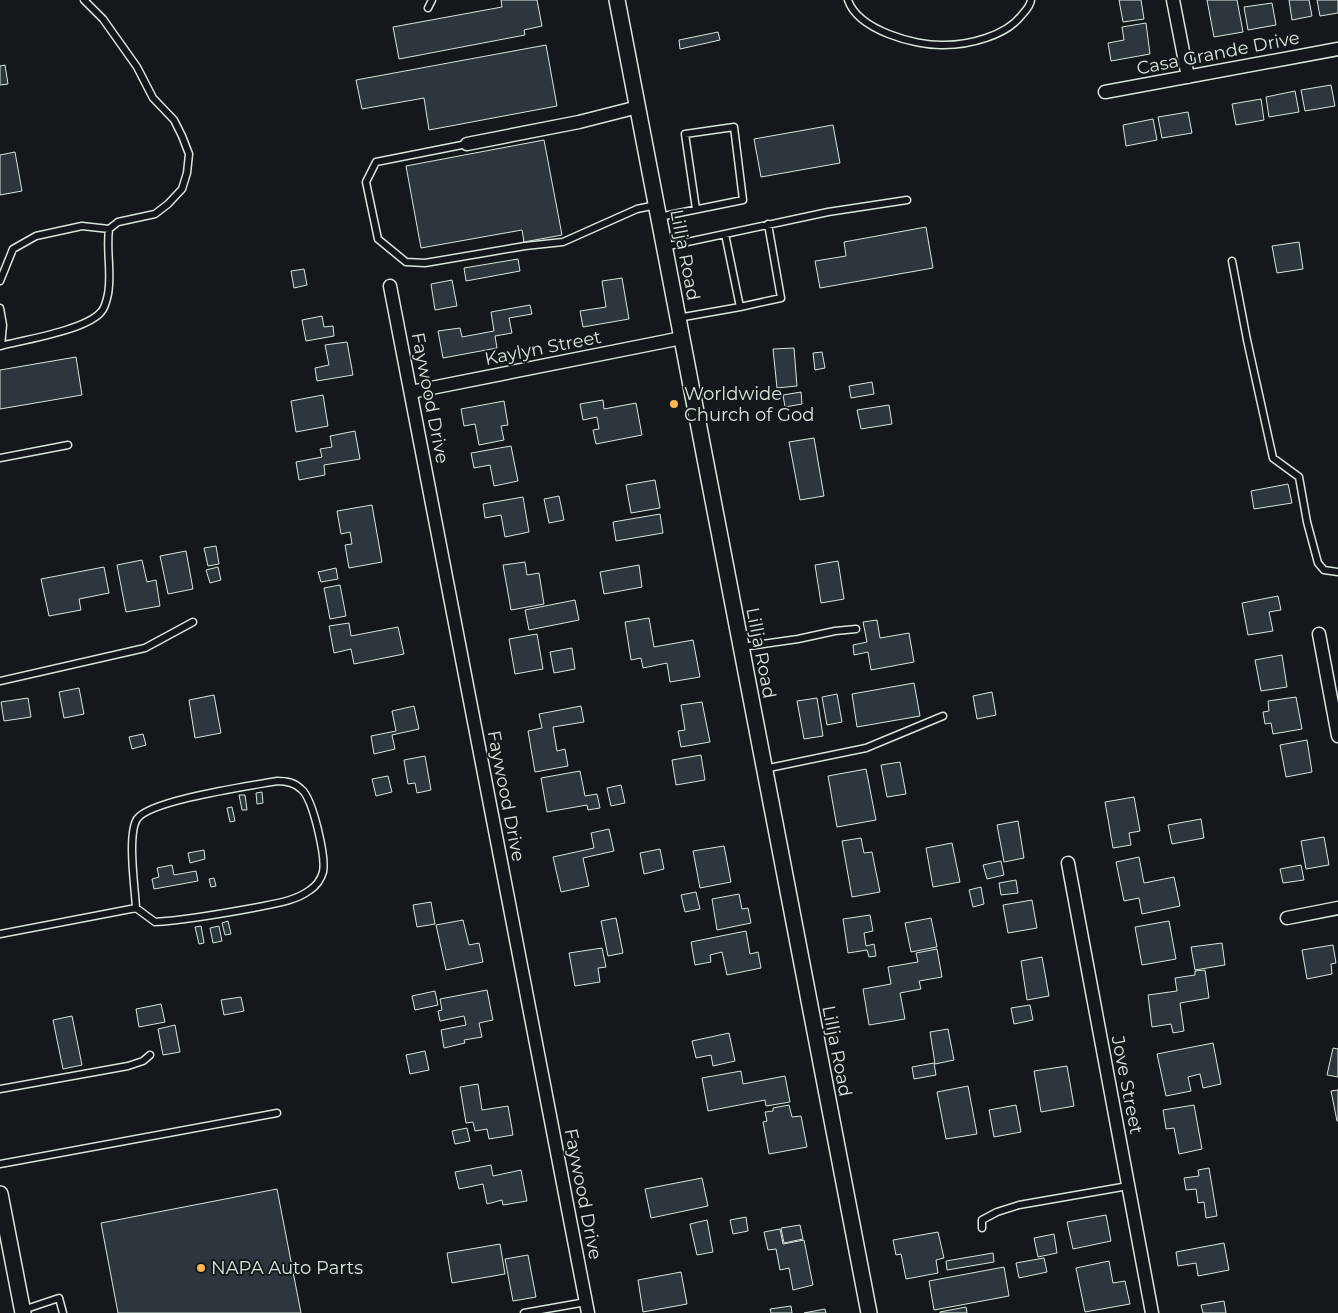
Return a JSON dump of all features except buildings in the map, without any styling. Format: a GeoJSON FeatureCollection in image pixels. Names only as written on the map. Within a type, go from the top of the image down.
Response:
{"type":"FeatureCollection","features":[{"type":"Feature","properties":{"kind":"street","name":"Lillja Road"},"geometry":{"type":"LineString","coordinates":[[617,0],[869,1313]]}},
{"type":"Feature","properties":{"kind":"street"},"geometry":{"type":"LineString","coordinates":[[1173,0],[1188,77]]}},
{"type":"Feature","properties":{"kind":"street","name":"Casa Grande Drive"},"geometry":{"type":"LineString","coordinates":[[1105,92],[1338,48]]}},
{"type":"Feature","properties":{"kind":"street"},"geometry":{"type":"LineString","coordinates":[[467,144],[579,122],[638,107]]}},
{"type":"Feature","properties":{"kind":"street","name":"Faywood Drive"},"geometry":{"type":"LineString","coordinates":[[390,286],[587,1307]]}},
{"type":"Feature","properties":{"kind":"street","name":"Kaylyn Street"},"geometry":{"type":"LineString","coordinates":[[411,392],[682,338]]}},
{"type":"Feature","properties":{"kind":"street"},"geometry":{"type":"LineString","coordinates":[[1319,634],[1338,736]]}},
{"type":"Feature","properties":{"kind":"street","name":"Jove Street"},"geometry":{"type":"LineString","coordinates":[[1068,863],[1152,1313]]}},
{"type":"Feature","properties":{"kind":"street"},"geometry":{"type":"LineString","coordinates":[[1287,918],[1338,908]]}},
{"type":"Feature","properties":{"kind":"street"},"geometry":{"type":"LineString","coordinates":[[0,1194],[3,1222],[21,1312]]}},
{"type":"Feature","properties":{"kind":"lane"},"geometry":{"type":"LineString","coordinates":[[0,308],[2,325],[1,346],[48,335],[88,322],[102,311],[108,295],[110,277],[107,243],[109,229],[118,222],[155,214],[182,189],[188,173],[188,154],[174,120],[153,98],[137,67],[103,19],[84,0]]}},
{"type":"Feature","properties":{"kind":"lane"},"geometry":{"type":"LineString","coordinates":[[428,8],[432,0]]}},
{"type":"Feature","properties":{"kind":"lane"},"geometry":{"type":"LineString","coordinates":[[848,0],[851,9],[874,28],[906,40],[943,46],[985,39],[1014,24],[1030,5],[1031,0]]}},
{"type":"Feature","properties":{"kind":"lane"},"geometry":{"type":"LineString","coordinates":[[467,144],[376,162],[366,182],[378,239],[406,262],[425,263],[525,246],[563,242],[637,209],[658,211],[696,209],[743,200],[734,127],[684,134],[696,209]]}},
{"type":"Feature","properties":{"kind":"lane"},"geometry":{"type":"LineString","coordinates":[[664,247],[828,212],[907,200]]}},
{"type":"Feature","properties":{"kind":"lane"},"geometry":{"type":"LineString","coordinates":[[678,318],[781,298],[768,224]]}},
{"type":"Feature","properties":{"kind":"lane"},"geometry":{"type":"LineString","coordinates":[[0,281],[13,249],[36,236],[82,226],[109,229]]}},
{"type":"Feature","properties":{"kind":"lane"},"geometry":{"type":"LineString","coordinates":[[725,234],[740,307]]}},
{"type":"Feature","properties":{"kind":"lane"},"geometry":{"type":"LineString","coordinates":[[1232,262],[1273,458],[1298,477],[1318,563],[1324,570],[1338,572]]}},
{"type":"Feature","properties":{"kind":"lane"},"geometry":{"type":"LineString","coordinates":[[0,458],[68,445]]}},
{"type":"Feature","properties":{"kind":"lane"},"geometry":{"type":"LineString","coordinates":[[0,681],[145,648],[193,622]]}},
{"type":"Feature","properties":{"kind":"lane"},"geometry":{"type":"LineString","coordinates":[[741,647],[856,629]]}},
{"type":"Feature","properties":{"kind":"lane"},"geometry":{"type":"LineString","coordinates":[[764,769],[866,748],[944,716]]}},
{"type":"Feature","properties":{"kind":"lane"},"geometry":{"type":"LineString","coordinates":[[0,934],[136,908],[155,922],[190,920],[292,900],[318,884],[323,871],[318,830],[310,799],[302,789],[289,781],[277,781],[168,803],[144,812],[137,820],[134,828],[132,844],[136,908]]}},
{"type":"Feature","properties":{"kind":"lane"},"geometry":{"type":"LineString","coordinates":[[0,1089],[128,1066],[143,1061],[150,1055]]}},
{"type":"Feature","properties":{"kind":"lane"},"geometry":{"type":"LineString","coordinates":[[0,1164],[277,1113]]}},
{"type":"Feature","properties":{"kind":"lane"},"geometry":{"type":"LineString","coordinates":[[982,1228],[982,1220],[997,1212],[1019,1206],[1128,1186]]}},
{"type":"Feature","properties":{"kind":"lane"},"geometry":{"type":"LineString","coordinates":[[21,1312],[59,1298],[62,1313]]}},
{"type":"Feature","properties":{"kind":"lane"},"geometry":{"type":"LineString","coordinates":[[524,1313],[587,1307]]}},
{"type":"Feature","properties":{"kind":"place","name":"Worldwide Church of God"},"geometry":{"type":"Point","coordinates":[674,404]}},
{"type":"Feature","properties":{"kind":"place","name":"NAPA Auto Parts"},"geometry":{"type":"Point","coordinates":[201,1268]}}]}
